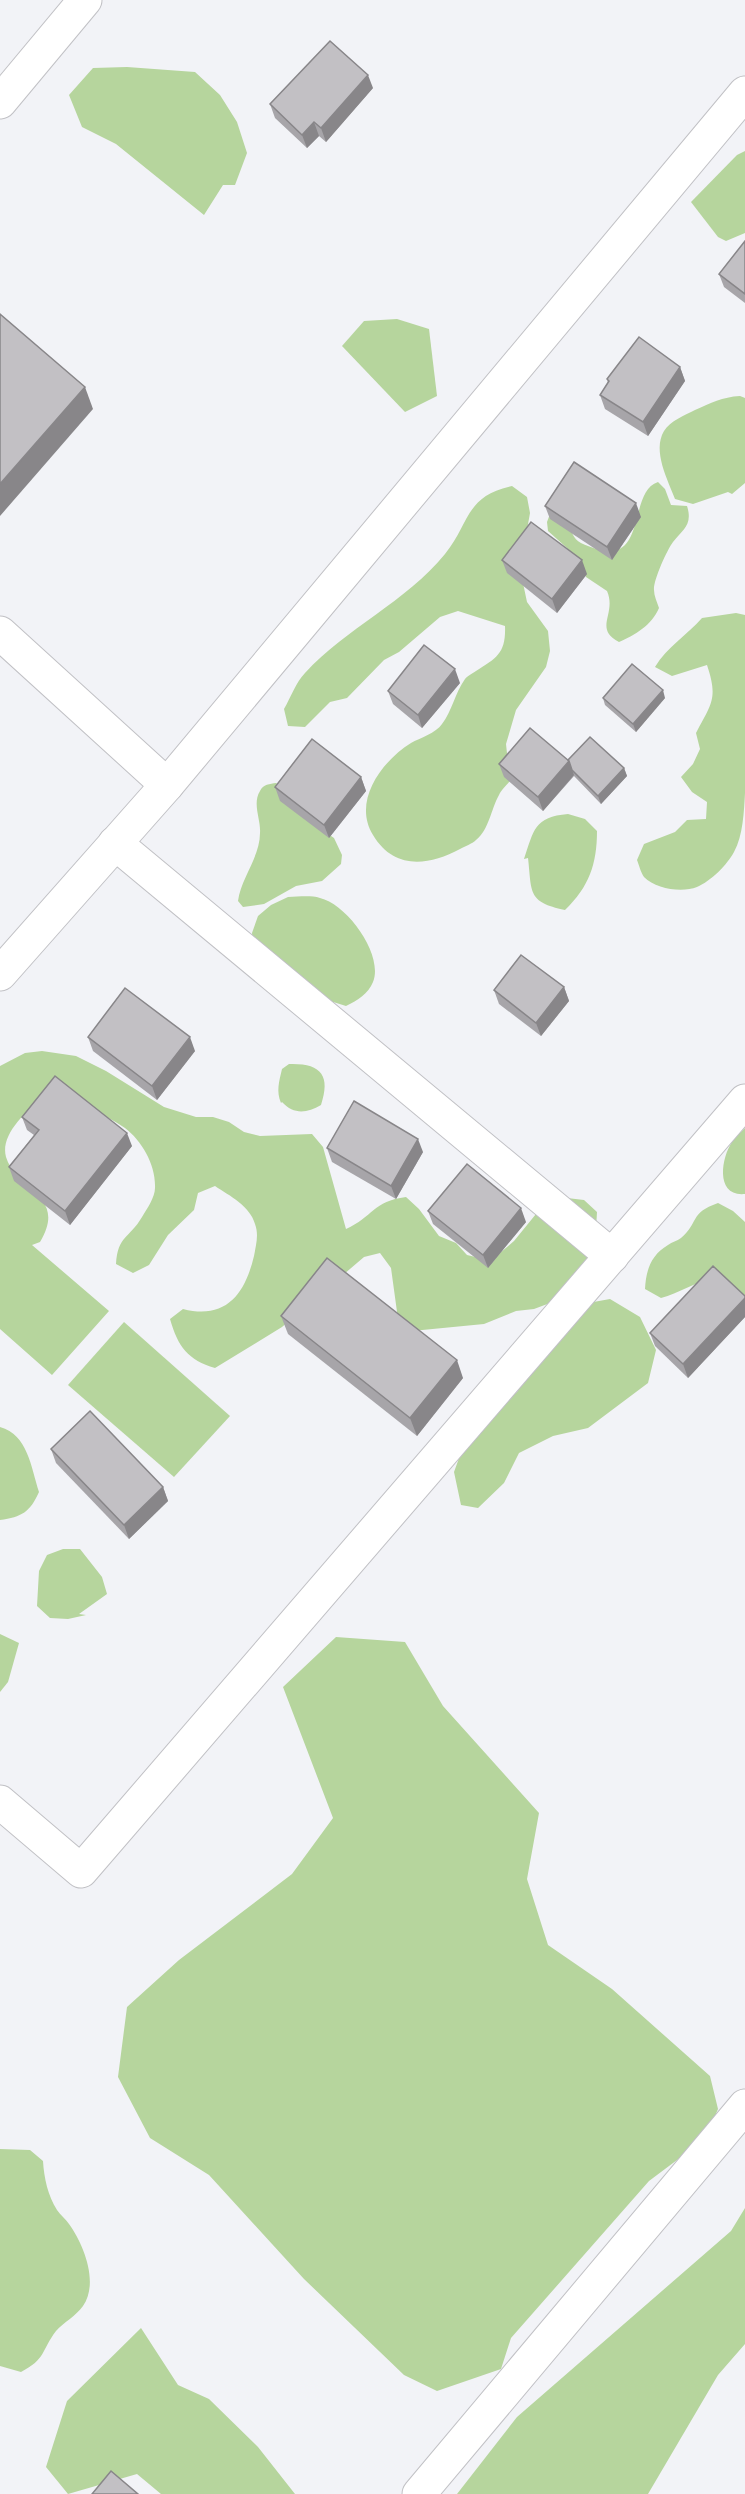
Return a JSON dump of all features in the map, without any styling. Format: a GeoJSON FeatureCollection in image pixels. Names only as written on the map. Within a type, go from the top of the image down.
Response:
{"type":"FeatureCollection","features":[{"type":"Feature","properties":{"kind":"street"},"geometry":{"type":"LineString","coordinates":[[0,102],[85,0]]}},
{"type":"Feature","properties":{"kind":"street"},"geometry":{"type":"LineString","coordinates":[[0,974],[167,785],[745,93]]}},
{"type":"Feature","properties":{"kind":"street"},"geometry":{"type":"LineString","coordinates":[[0,633],[167,785]]}},
{"type":"Feature","properties":{"kind":"street"},"geometry":{"type":"LineString","coordinates":[[115,843],[612,1256]]}},
{"type":"Feature","properties":{"kind":"street"},"geometry":{"type":"LineString","coordinates":[[0,1802],[81,1871],[745,1101]]}},
{"type":"Feature","properties":{"kind":"street"},"geometry":{"type":"LineString","coordinates":[[418,2494],[745,2106]]}},
{"type":"Feature","properties":{"kind":"green space"},"geometry":{"type":"Polygon","coordinates":[[[127,67],[195,72],[220,95],[237,122],[247,153],[235,185],[223,185],[204,215],[116,144],[82,127],[69,95],[93,68],[127,67]]]}},
{"type":"Feature","properties":{"kind":"green space"},"geometry":{"type":"Polygon","coordinates":[[[745,151],[745,233],[726,241],[718,237],[691,202],[737,155],[745,151]]]}},
{"type":"Feature","properties":{"kind":"green space"},"geometry":{"type":"Polygon","coordinates":[[[397,319],[429,329],[437,396],[405,412],[342,346],[364,321],[397,319]]]}},
{"type":"Feature","properties":{"kind":"green space"},"geometry":{"type":"Polygon","coordinates":[[[740,396],[745,398],[745,483],[732,494],[728,492],[693,504],[675,499],[660,456],[664,431],[674,421],[695,410],[722,399],[740,396]]]}},
{"type":"Feature","properties":{"kind":"green space"},"geometry":{"type":"Polygon","coordinates":[[[658,482],[665,489],[671,505],[687,506],[689,518],[670,546],[658,573],[654,586],[659,608],[656,614],[642,629],[619,642],[611,637],[606,626],[609,607],[607,591],[586,577],[567,548],[548,531],[547,522],[550,514],[570,527],[576,539],[588,546],[607,551],[621,548],[629,540],[648,489],[658,482]]]}},
{"type":"Feature","properties":{"kind":"green space"},"geometry":{"type":"Polygon","coordinates":[[[512,486],[527,497],[530,513],[520,569],[527,602],[548,631],[550,651],[546,667],[516,710],[506,744],[510,781],[500,793],[480,836],[470,844],[436,859],[412,862],[401,859],[381,846],[367,822],[368,796],[373,783],[390,760],[400,751],[432,733],[442,724],[465,679],[499,654],[504,643],[505,626],[458,611],[440,617],[399,652],[384,660],[347,698],[330,702],[305,727],[288,726],[284,709],[296,685],[321,657],[412,587],[429,571],[445,554],[470,512],[485,496],[512,486]]]}},
{"type":"Feature","properties":{"kind":"green space"},"geometry":{"type":"Polygon","coordinates":[[[736,613],[745,615],[743,823],[734,852],[713,877],[691,889],[669,889],[644,877],[637,860],[644,844],[675,832],[687,820],[706,819],[707,802],[692,792],[681,777],[693,764],[700,749],[696,733],[712,700],[713,693],[707,665],[672,676],[655,667],[665,653],[702,618],[736,613]]]}},
{"type":"Feature","properties":{"kind":"green space"},"geometry":{"type":"Polygon","coordinates":[[[276,783],[283,788],[312,823],[334,838],[342,855],[341,864],[322,881],[296,886],[264,904],[243,907],[238,901],[240,892],[259,842],[258,796],[263,787],[276,783]]]}},
{"type":"Feature","properties":{"kind":"green space"},"geometry":{"type":"Polygon","coordinates":[[[568,814],[585,819],[597,831],[593,864],[586,884],[565,910],[538,899],[531,887],[528,858],[524,859],[537,827],[548,818],[568,814]]]}},
{"type":"Feature","properties":{"kind":"green space"},"geometry":{"type":"Polygon","coordinates":[[[288,897],[312,897],[330,902],[352,920],[361,932],[373,958],[375,971],[371,986],[358,999],[346,1006],[295,990],[254,952],[252,933],[258,916],[271,905],[288,897]]]}},
{"type":"Feature","properties":{"kind":"green space"},"geometry":{"type":"Polygon","coordinates":[[[42,1051],[76,1056],[106,1071],[164,1107],[196,1117],[213,1117],[229,1122],[244,1132],[260,1136],[312,1134],[323,1147],[346,1229],[386,1202],[406,1197],[419,1209],[439,1236],[456,1243],[467,1255],[484,1259],[500,1253],[514,1241],[536,1214],[567,1198],[584,1200],[597,1212],[595,1246],[586,1261],[550,1303],[534,1309],[516,1311],[484,1324],[412,1331],[398,1319],[391,1268],[380,1253],[364,1257],[282,1327],[215,1368],[198,1361],[185,1351],[170,1319],[183,1309],[211,1311],[222,1307],[239,1292],[250,1270],[257,1240],[255,1224],[249,1212],[239,1202],[215,1186],[198,1193],[194,1210],[168,1235],[149,1265],[133,1273],[116,1264],[122,1242],[137,1224],[154,1195],[155,1179],[150,1162],[137,1140],[125,1128],[58,1094],[45,1098],[35,1105],[15,1125],[7,1141],[6,1157],[12,1169],[38,1195],[48,1214],[47,1226],[40,1242],[32,1245],[109,1311],[52,1375],[0,1329],[0,1066],[25,1053],[42,1051]]]}},
{"type":"Feature","properties":{"kind":"green space"},"geometry":{"type":"Polygon","coordinates":[[[289,1064],[309,1066],[321,1073],[325,1086],[321,1105],[311,1110],[296,1111],[281,1103],[278,1090],[280,1078],[282,1069],[289,1064]]]}},
{"type":"Feature","properties":{"kind":"green space"},"geometry":{"type":"Polygon","coordinates":[[[745,1128],[745,1194],[735,1193],[729,1189],[725,1183],[723,1166],[728,1149],[745,1128]]]}},
{"type":"Feature","properties":{"kind":"green space"},"geometry":{"type":"Polygon","coordinates":[[[718,1203],[733,1211],[745,1222],[745,1301],[712,1278],[661,1298],[645,1289],[648,1269],[657,1253],[681,1238],[687,1233],[698,1215],[718,1203]]]}},
{"type":"Feature","properties":{"kind":"green space"},"geometry":{"type":"Polygon","coordinates":[[[610,1299],[640,1317],[656,1350],[648,1383],[588,1428],[553,1436],[519,1453],[504,1483],[478,1508],[461,1505],[454,1472],[466,1439],[487,1413],[517,1392],[550,1332],[577,1305],[610,1299]]]}},
{"type":"Feature","properties":{"kind":"green space"},"geometry":{"type":"Polygon","coordinates":[[[124,1322],[230,1416],[174,1477],[68,1385],[124,1322]]]}},
{"type":"Feature","properties":{"kind":"green space"},"geometry":{"type":"Polygon","coordinates":[[[0,1427],[9,1431],[23,1444],[39,1492],[29,1509],[20,1515],[0,1520],[0,1427]]]}},
{"type":"Feature","properties":{"kind":"green space"},"geometry":{"type":"Polygon","coordinates":[[[63,1549],[80,1549],[102,1577],[107,1594],[79,1614],[86,1615],[68,1619],[50,1618],[37,1606],[39,1571],[47,1555],[63,1549]]]}},
{"type":"Feature","properties":{"kind":"green space"},"geometry":{"type":"Polygon","coordinates":[[[0,1634],[19,1643],[8,1682],[0,1692],[0,1634]]]}},
{"type":"Feature","properties":{"kind":"green space"},"geometry":{"type":"Polygon","coordinates":[[[336,1637],[405,1642],[443,1706],[539,1813],[527,1879],[548,1945],[612,1989],[710,2076],[718,2109],[705,2139],[649,2181],[511,2338],[501,2369],[437,2391],[404,2375],[304,2279],[209,2175],[150,2138],[118,2077],[127,2007],[179,1960],[292,1874],[333,1818],[283,1687],[336,1637]]]}},
{"type":"Feature","properties":{"kind":"green space"},"geometry":{"type":"Polygon","coordinates":[[[0,2149],[30,2150],[43,2161],[45,2180],[51,2199],[80,2242],[90,2275],[88,2297],[83,2306],[56,2331],[39,2359],[21,2372],[0,2366],[0,2149]]]}},
{"type":"Feature","properties":{"kind":"green space"},"geometry":{"type":"Polygon","coordinates":[[[745,2208],[745,2344],[718,2375],[648,2494],[457,2494],[517,2417],[731,2231],[745,2208]]]}},
{"type":"Feature","properties":{"kind":"green space"},"geometry":{"type":"Polygon","coordinates":[[[141,2328],[178,2385],[209,2399],[258,2447],[295,2494],[161,2494],[137,2474],[68,2494],[46,2467],[67,2401],[141,2328]]]}},
{"type":"Feature","properties":{"kind":"building"},"geometry":{"type":"Polygon","coordinates":[[[330,41],[368,75],[321,128],[314,122],[302,135],[270,104],[330,41]]]}},
{"type":"Feature","properties":{"kind":"building"},"geometry":{"type":"Polygon","coordinates":[[[745,241],[745,294],[719,274],[745,241]]]}},
{"type":"Feature","properties":{"kind":"building"},"geometry":{"type":"Polygon","coordinates":[[[0,314],[85,387],[0,484],[0,314]]]}},
{"type":"Feature","properties":{"kind":"building"},"geometry":{"type":"Polygon","coordinates":[[[639,337],[680,367],[643,422],[600,395],[609,381],[607,379],[639,337]]]}},
{"type":"Feature","properties":{"kind":"building"},"geometry":{"type":"Polygon","coordinates":[[[574,462],[636,503],[607,547],[545,506],[574,462]]]}},
{"type":"Feature","properties":{"kind":"building"},"geometry":{"type":"Polygon","coordinates":[[[531,522],[582,560],[552,599],[502,560],[531,522]]]}},
{"type":"Feature","properties":{"kind":"building"},"geometry":{"type":"Polygon","coordinates":[[[424,645],[455,669],[418,715],[388,691],[424,645]]]}},
{"type":"Feature","properties":{"kind":"building"},"geometry":{"type":"Polygon","coordinates":[[[632,664],[663,690],[633,724],[603,698],[632,664]]]}},
{"type":"Feature","properties":{"kind":"building"},"geometry":{"type":"Polygon","coordinates":[[[530,728],[569,761],[538,797],[499,764],[530,728]]]}},
{"type":"Feature","properties":{"kind":"building"},"geometry":{"type":"Polygon","coordinates":[[[590,737],[624,768],[598,796],[572,770],[568,760],[590,737]]]}},
{"type":"Feature","properties":{"kind":"building"},"geometry":{"type":"Polygon","coordinates":[[[312,739],[361,777],[324,825],[275,787],[312,739]]]}},
{"type":"Feature","properties":{"kind":"building"},"geometry":{"type":"Polygon","coordinates":[[[521,955],[564,987],[536,1023],[494,990],[521,955]]]}},
{"type":"Feature","properties":{"kind":"building"},"geometry":{"type":"Polygon","coordinates":[[[125,988],[190,1037],[152,1086],[88,1037],[125,988]]]}},
{"type":"Feature","properties":{"kind":"building"},"geometry":{"type":"Polygon","coordinates":[[[55,1076],[127,1133],[65,1211],[9,1167],[39,1130],[22,1117],[55,1076]]]}},
{"type":"Feature","properties":{"kind":"building"},"geometry":{"type":"Polygon","coordinates":[[[354,1101],[418,1139],[391,1186],[327,1148],[354,1101]]]}},
{"type":"Feature","properties":{"kind":"building"},"geometry":{"type":"Polygon","coordinates":[[[467,1164],[521,1208],[483,1255],[428,1211],[467,1164]]]}},
{"type":"Feature","properties":{"kind":"building"},"geometry":{"type":"Polygon","coordinates":[[[327,1258],[457,1360],[410,1418],[281,1316],[327,1258]]]}},
{"type":"Feature","properties":{"kind":"building"},"geometry":{"type":"Polygon","coordinates":[[[713,1266],[745,1298],[683,1364],[650,1333],[713,1266]]]}},
{"type":"Feature","properties":{"kind":"building"},"geometry":{"type":"Polygon","coordinates":[[[90,1411],[163,1487],[124,1525],[51,1449],[90,1411]]]}},
{"type":"Feature","properties":{"kind":"building"},"geometry":{"type":"Polygon","coordinates":[[[111,2471],[138,2494],[92,2494],[111,2471]]]}}]}
